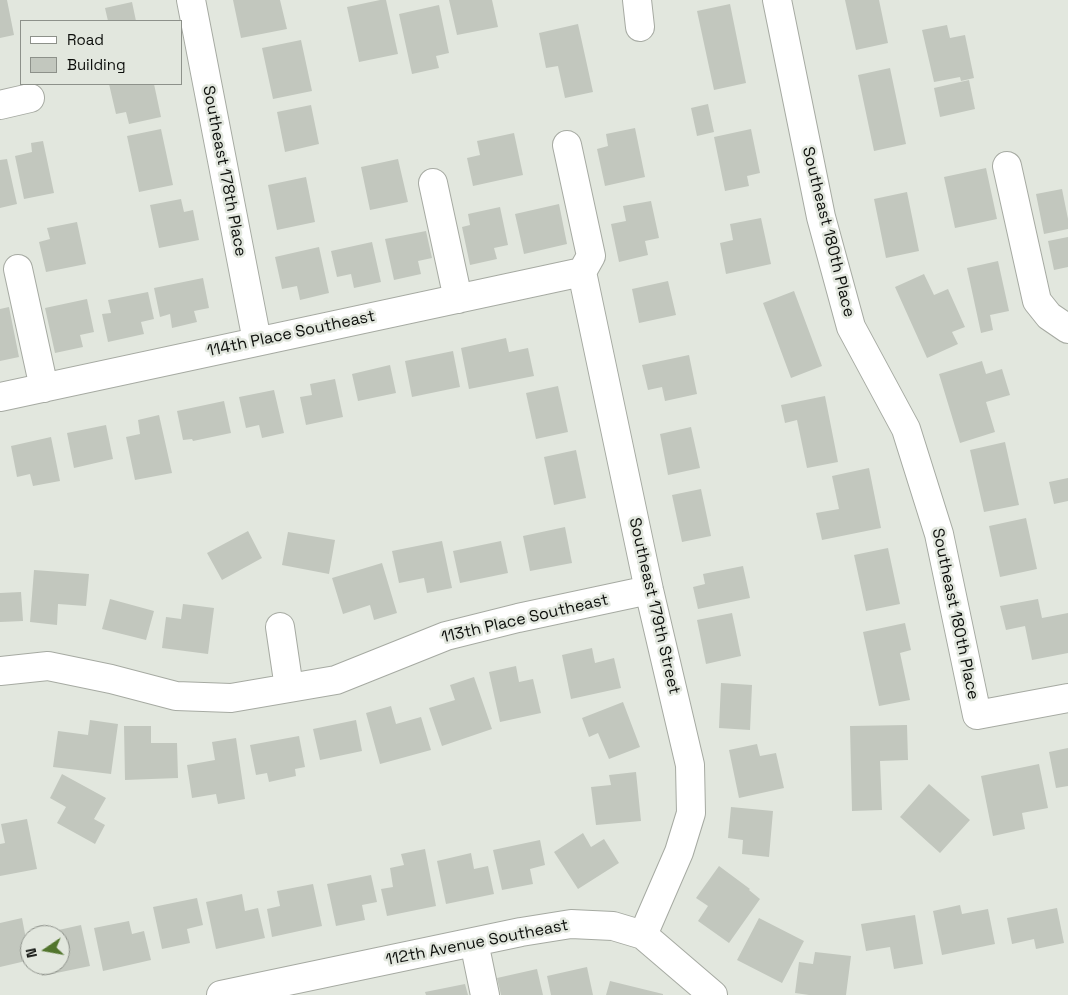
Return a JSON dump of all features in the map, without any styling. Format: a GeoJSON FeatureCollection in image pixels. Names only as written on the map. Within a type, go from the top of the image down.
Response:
{"type":"FeatureCollection","features":[{"type":"Feature","properties":{"kind":"street","name":"Southeast 178th Place"},"geometry":{"type":"LineString","coordinates":[[191,0],[257,341]]}},
{"type":"Feature","properties":{"kind":"street"},"geometry":{"type":"LineString","coordinates":[[637,0],[640,27]]}},
{"type":"Feature","properties":{"kind":"street","name":"Southeast 180th Place"},"geometry":{"type":"LineString","coordinates":[[777,0],[821,217],[849,317],[906,429],[939,534],[977,714],[1068,698]]}},
{"type":"Feature","properties":{"kind":"street"},"geometry":{"type":"LineString","coordinates":[[0,105],[30,98]]}},
{"type":"Feature","properties":{"kind":"street"},"geometry":{"type":"LineString","coordinates":[[567,145],[591,256],[582,272]]}},
{"type":"Feature","properties":{"kind":"street"},"geometry":{"type":"LineString","coordinates":[[1007,166],[1037,301],[1049,316],[1068,329]]}},
{"type":"Feature","properties":{"kind":"street"},"geometry":{"type":"LineString","coordinates":[[433,183],[458,299]]}},
{"type":"Feature","properties":{"kind":"street"},"geometry":{"type":"LineString","coordinates":[[18,269],[44,388]]}},
{"type":"Feature","properties":{"kind":"street","name":"114th Place Southeast"},"geometry":{"type":"LineString","coordinates":[[0,397],[582,272]]}},
{"type":"Feature","properties":{"kind":"street","name":"Southeast 179th Street"},"geometry":{"type":"LineString","coordinates":[[582,272],[649,590],[690,765],[690,813],[679,852],[643,935]]}},
{"type":"Feature","properties":{"kind":"street","name":"113th Place Southeast"},"geometry":{"type":"LineString","coordinates":[[0,670],[48,666],[111,679],[176,696],[231,698],[336,680],[446,636],[518,618],[649,590]]}},
{"type":"Feature","properties":{"kind":"street"},"geometry":{"type":"LineString","coordinates":[[280,627],[289,688]]}},
{"type":"Feature","properties":{"kind":"street","name":"112th Avenue Southeast"},"geometry":{"type":"LineString","coordinates":[[221,995],[308,986],[474,942],[571,924],[613,926],[643,935],[712,995]]}},
{"type":"Feature","properties":{"kind":"street"},"geometry":{"type":"LineString","coordinates":[[474,942],[485,995]]}},
{"type":"Feature","properties":{"kind":"building"},"geometry":{"type":"Polygon","coordinates":[[[0,0],[7,0],[14,35],[0,38],[0,0]]]}},
{"type":"Feature","properties":{"kind":"building"},"geometry":{"type":"Polygon","coordinates":[[[233,0],[280,0],[287,29],[241,38],[233,0]]]}},
{"type":"Feature","properties":{"kind":"building"},"geometry":{"type":"Polygon","coordinates":[[[386,0],[398,54],[359,62],[347,7],[386,0]]]}},
{"type":"Feature","properties":{"kind":"building"},"geometry":{"type":"Polygon","coordinates":[[[449,0],[492,0],[498,27],[457,35],[449,0]]]}},
{"type":"Feature","properties":{"kind":"building"},"geometry":{"type":"Polygon","coordinates":[[[845,0],[879,0],[888,43],[856,50],[845,0]]]}},
{"type":"Feature","properties":{"kind":"building"},"geometry":{"type":"Polygon","coordinates":[[[132,2],[136,20],[108,20],[105,8],[132,2]]]}},
{"type":"Feature","properties":{"kind":"building"},"geometry":{"type":"Polygon","coordinates":[[[730,4],[746,83],[714,90],[697,11],[730,4]]]}},
{"type":"Feature","properties":{"kind":"building"},"geometry":{"type":"Polygon","coordinates":[[[439,5],[449,53],[436,56],[439,68],[412,74],[399,14],[439,5]]]}},
{"type":"Feature","properties":{"kind":"building"},"geometry":{"type":"Polygon","coordinates":[[[578,24],[593,92],[565,98],[558,66],[546,68],[539,33],[578,24]]]}},
{"type":"Feature","properties":{"kind":"building"},"geometry":{"type":"Polygon","coordinates":[[[947,25],[950,38],[965,35],[974,78],[961,81],[960,77],[934,82],[922,30],[947,25]]]}},
{"type":"Feature","properties":{"kind":"building"},"geometry":{"type":"Polygon","coordinates":[[[301,40],[312,91],[273,99],[262,48],[301,40]]]}},
{"type":"Feature","properties":{"kind":"building"},"geometry":{"type":"Polygon","coordinates":[[[890,68],[906,144],[874,151],[858,75],[890,68]]]}},
{"type":"Feature","properties":{"kind":"building"},"geometry":{"type":"Polygon","coordinates":[[[969,80],[975,109],[940,117],[934,88],[969,80]]]}},
{"type":"Feature","properties":{"kind":"building"},"geometry":{"type":"Polygon","coordinates":[[[109,85],[154,85],[161,117],[129,124],[126,112],[116,114],[109,85]]]}},
{"type":"Feature","properties":{"kind":"building"},"geometry":{"type":"Polygon","coordinates":[[[708,104],[714,132],[697,136],[691,108],[708,104]]]}},
{"type":"Feature","properties":{"kind":"building"},"geometry":{"type":"Polygon","coordinates":[[[311,105],[319,144],[285,152],[277,112],[311,105]]]}},
{"type":"Feature","properties":{"kind":"building"},"geometry":{"type":"Polygon","coordinates":[[[635,128],[645,177],[605,186],[597,149],[608,146],[606,134],[635,128]]]}},
{"type":"Feature","properties":{"kind":"building"},"geometry":{"type":"Polygon","coordinates":[[[161,129],[173,185],[139,192],[127,136],[161,129]]]}},
{"type":"Feature","properties":{"kind":"building"},"geometry":{"type":"Polygon","coordinates":[[[751,129],[760,173],[747,176],[749,186],[725,191],[714,137],[751,129]]]}},
{"type":"Feature","properties":{"kind":"building"},"geometry":{"type":"Polygon","coordinates":[[[514,133],[523,175],[473,186],[467,158],[480,155],[477,141],[514,133]]]}},
{"type":"Feature","properties":{"kind":"building"},"geometry":{"type":"Polygon","coordinates":[[[43,141],[54,193],[24,199],[15,156],[32,152],[31,143],[43,141]]]}},
{"type":"Feature","properties":{"kind":"building"},"geometry":{"type":"Polygon","coordinates":[[[7,159],[17,204],[0,208],[0,160],[7,159]]]}},
{"type":"Feature","properties":{"kind":"building"},"geometry":{"type":"Polygon","coordinates":[[[398,159],[408,202],[370,210],[361,167],[398,159]]]}},
{"type":"Feature","properties":{"kind":"building"},"geometry":{"type":"Polygon","coordinates":[[[986,168],[997,219],[955,228],[944,177],[986,168]]]}},
{"type":"Feature","properties":{"kind":"building"},"geometry":{"type":"Polygon","coordinates":[[[306,177],[315,222],[277,230],[268,185],[306,177]]]}},
{"type":"Feature","properties":{"kind":"building"},"geometry":{"type":"Polygon","coordinates":[[[1062,189],[1068,229],[1044,234],[1036,194],[1062,189]]]}},
{"type":"Feature","properties":{"kind":"building"},"geometry":{"type":"Polygon","coordinates":[[[907,192],[919,251],[886,258],[874,199],[907,192]]]}},
{"type":"Feature","properties":{"kind":"building"},"geometry":{"type":"Polygon","coordinates":[[[181,199],[184,212],[193,210],[199,240],[159,248],[150,205],[181,199]]]}},
{"type":"Feature","properties":{"kind":"building"},"geometry":{"type":"Polygon","coordinates":[[[651,201],[659,238],[645,241],[648,255],[619,262],[611,224],[626,221],[623,206],[651,201]]]}},
{"type":"Feature","properties":{"kind":"building"},"geometry":{"type":"Polygon","coordinates":[[[559,204],[567,244],[524,254],[515,214],[559,204]]]}},
{"type":"Feature","properties":{"kind":"building"},"geometry":{"type":"Polygon","coordinates":[[[500,207],[508,245],[494,248],[497,259],[470,265],[462,227],[470,225],[468,214],[500,207]]]}},
{"type":"Feature","properties":{"kind":"building"},"geometry":{"type":"Polygon","coordinates":[[[761,218],[771,264],[726,274],[720,243],[733,240],[730,224],[761,218]]]}},
{"type":"Feature","properties":{"kind":"building"},"geometry":{"type":"Polygon","coordinates":[[[77,222],[86,264],[46,272],[39,242],[50,239],[47,228],[77,222]]]}},
{"type":"Feature","properties":{"kind":"building"},"geometry":{"type":"Polygon","coordinates":[[[426,231],[432,258],[418,261],[421,274],[394,280],[385,239],[426,231]]]}},
{"type":"Feature","properties":{"kind":"building"},"geometry":{"type":"Polygon","coordinates":[[[1068,237],[1068,267],[1054,270],[1048,241],[1068,237]]]}},
{"type":"Feature","properties":{"kind":"building"},"geometry":{"type":"Polygon","coordinates":[[[372,242],[381,282],[354,288],[351,274],[337,277],[331,251],[372,242]]]}},
{"type":"Feature","properties":{"kind":"building"},"geometry":{"type":"Polygon","coordinates":[[[319,247],[329,293],[300,300],[297,286],[282,289],[275,257],[319,247]]]}},
{"type":"Feature","properties":{"kind":"building"},"geometry":{"type":"Polygon","coordinates":[[[998,261],[1009,311],[990,315],[993,330],[981,333],[967,268],[998,261]]]}},
{"type":"Feature","properties":{"kind":"building"},"geometry":{"type":"Polygon","coordinates":[[[924,274],[934,295],[948,289],[965,327],[952,332],[958,344],[927,358],[895,287],[924,274]]]}},
{"type":"Feature","properties":{"kind":"building"},"geometry":{"type":"Polygon","coordinates":[[[203,278],[209,308],[194,311],[197,322],[172,328],[170,314],[160,317],[154,288],[203,278]]]}},
{"type":"Feature","properties":{"kind":"building"},"geometry":{"type":"Polygon","coordinates":[[[668,281],[676,315],[639,323],[632,289],[668,281]]]}},
{"type":"Feature","properties":{"kind":"building"},"geometry":{"type":"Polygon","coordinates":[[[794,291],[822,366],[791,378],[763,303],[794,291]]]}},
{"type":"Feature","properties":{"kind":"building"},"geometry":{"type":"Polygon","coordinates":[[[148,292],[154,319],[141,322],[144,334],[108,342],[102,314],[111,313],[108,300],[148,292]]]}},
{"type":"Feature","properties":{"kind":"building"},"geometry":{"type":"Polygon","coordinates":[[[87,299],[94,332],[80,335],[83,347],[55,353],[45,308],[87,299]]]}},
{"type":"Feature","properties":{"kind":"building"},"geometry":{"type":"Polygon","coordinates":[[[9,307],[19,357],[0,361],[0,309],[9,307]]]}},
{"type":"Feature","properties":{"kind":"building"},"geometry":{"type":"Polygon","coordinates":[[[506,338],[509,352],[528,348],[534,376],[469,389],[461,348],[506,338]]]}},
{"type":"Feature","properties":{"kind":"building"},"geometry":{"type":"Polygon","coordinates":[[[453,351],[460,387],[412,397],[405,361],[453,351]]]}},
{"type":"Feature","properties":{"kind":"building"},"geometry":{"type":"Polygon","coordinates":[[[689,355],[697,394],[665,401],[662,387],[648,390],[642,365],[689,355]]]}},
{"type":"Feature","properties":{"kind":"building"},"geometry":{"type":"Polygon","coordinates":[[[982,361],[986,374],[1002,369],[1010,395],[986,402],[995,432],[960,443],[939,374],[982,361]]]}},
{"type":"Feature","properties":{"kind":"building"},"geometry":{"type":"Polygon","coordinates":[[[390,365],[396,393],[358,401],[352,374],[390,365]]]}},
{"type":"Feature","properties":{"kind":"building"},"geometry":{"type":"Polygon","coordinates":[[[335,379],[343,417],[306,425],[300,397],[312,395],[310,384],[335,379]]]}},
{"type":"Feature","properties":{"kind":"building"},"geometry":{"type":"Polygon","coordinates":[[[558,386],[568,432],[536,439],[526,393],[558,386]]]}},
{"type":"Feature","properties":{"kind":"building"},"geometry":{"type":"Polygon","coordinates":[[[274,390],[284,433],[262,438],[259,425],[246,428],[239,397],[274,390]]]}},
{"type":"Feature","properties":{"kind":"building"},"geometry":{"type":"Polygon","coordinates":[[[825,396],[838,462],[807,468],[797,420],[785,423],[781,405],[825,396]]]}},
{"type":"Feature","properties":{"kind":"building"},"geometry":{"type":"Polygon","coordinates":[[[224,401],[231,433],[193,441],[192,439],[183,440],[177,411],[224,401]]]}},
{"type":"Feature","properties":{"kind":"building"},"geometry":{"type":"Polygon","coordinates":[[[159,415],[172,473],[135,480],[126,437],[140,434],[138,420],[159,415]]]}},
{"type":"Feature","properties":{"kind":"building"},"geometry":{"type":"Polygon","coordinates":[[[106,425],[113,459],[74,468],[67,433],[106,425]]]}},
{"type":"Feature","properties":{"kind":"building"},"geometry":{"type":"Polygon","coordinates":[[[691,427],[700,468],[668,475],[660,434],[691,427]]]}},
{"type":"Feature","properties":{"kind":"building"},"geometry":{"type":"Polygon","coordinates":[[[51,437],[60,481],[33,486],[30,474],[17,477],[11,446],[51,437]]]}},
{"type":"Feature","properties":{"kind":"building"},"geometry":{"type":"Polygon","coordinates":[[[1005,442],[1019,505],[984,512],[970,450],[1005,442]]]}},
{"type":"Feature","properties":{"kind":"building"},"geometry":{"type":"Polygon","coordinates":[[[576,450],[586,498],[554,505],[544,457],[576,450]]]}},
{"type":"Feature","properties":{"kind":"building"},"geometry":{"type":"Polygon","coordinates":[[[869,468],[881,528],[822,540],[816,513],[839,509],[832,476],[869,468]]]}},
{"type":"Feature","properties":{"kind":"building"},"geometry":{"type":"Polygon","coordinates":[[[1068,478],[1068,501],[1054,504],[1049,482],[1068,478]]]}},
{"type":"Feature","properties":{"kind":"building"},"geometry":{"type":"Polygon","coordinates":[[[701,489],[711,536],[682,542],[672,495],[701,489]]]}},
{"type":"Feature","properties":{"kind":"building"},"geometry":{"type":"Polygon","coordinates":[[[1026,518],[1037,569],[1000,577],[989,526],[1026,518]]]}},
{"type":"Feature","properties":{"kind":"building"},"geometry":{"type":"Polygon","coordinates":[[[565,527],[572,563],[530,571],[523,536],[565,527]]]}},
{"type":"Feature","properties":{"kind":"building"},"geometry":{"type":"Polygon","coordinates":[[[248,531],[262,558],[222,580],[207,553],[248,531]]]}},
{"type":"Feature","properties":{"kind":"building"},"geometry":{"type":"Polygon","coordinates":[[[288,532],[335,540],[329,574],[282,565],[288,532]]]}},
{"type":"Feature","properties":{"kind":"building"},"geometry":{"type":"Polygon","coordinates":[[[442,541],[452,588],[427,593],[424,578],[399,583],[392,551],[442,541]]]}},
{"type":"Feature","properties":{"kind":"building"},"geometry":{"type":"Polygon","coordinates":[[[501,541],[508,573],[460,583],[453,551],[501,541]]]}},
{"type":"Feature","properties":{"kind":"building"},"geometry":{"type":"Polygon","coordinates":[[[888,548],[900,604],[866,611],[854,555],[888,548]]]}},
{"type":"Feature","properties":{"kind":"building"},"geometry":{"type":"Polygon","coordinates":[[[382,563],[397,613],[374,620],[370,605],[343,614],[332,578],[382,563]]]}},
{"type":"Feature","properties":{"kind":"building"},"geometry":{"type":"Polygon","coordinates":[[[743,566],[750,598],[698,609],[693,587],[705,584],[703,574],[743,566]]]}},
{"type":"Feature","properties":{"kind":"building"},"geometry":{"type":"Polygon","coordinates":[[[34,570],[89,574],[86,606],[58,604],[57,625],[30,622],[34,570]]]}},
{"type":"Feature","properties":{"kind":"building"},"geometry":{"type":"Polygon","coordinates":[[[21,592],[23,621],[0,622],[0,593],[21,592]]]}},
{"type":"Feature","properties":{"kind":"building"},"geometry":{"type":"Polygon","coordinates":[[[110,599],[154,611],[146,640],[102,629],[110,599]]]}},
{"type":"Feature","properties":{"kind":"building"},"geometry":{"type":"Polygon","coordinates":[[[1038,599],[1042,618],[1068,613],[1068,653],[1032,660],[1025,626],[1006,630],[1000,606],[1038,599]]]}},
{"type":"Feature","properties":{"kind":"building"},"geometry":{"type":"Polygon","coordinates":[[[183,604],[214,608],[208,654],[162,648],[166,617],[181,619],[183,604]]]}},
{"type":"Feature","properties":{"kind":"building"},"geometry":{"type":"Polygon","coordinates":[[[732,613],[741,656],[706,664],[697,620],[732,613]]]}},
{"type":"Feature","properties":{"kind":"building"},"geometry":{"type":"Polygon","coordinates":[[[905,623],[911,650],[900,653],[910,700],[879,706],[863,632],[905,623]]]}},
{"type":"Feature","properties":{"kind":"building"},"geometry":{"type":"Polygon","coordinates":[[[592,648],[595,663],[614,658],[621,688],[571,699],[562,655],[592,648]]]}},
{"type":"Feature","properties":{"kind":"building"},"geometry":{"type":"Polygon","coordinates":[[[516,666],[519,682],[533,679],[541,713],[500,722],[489,672],[516,666]]]}},
{"type":"Feature","properties":{"kind":"building"},"geometry":{"type":"Polygon","coordinates":[[[474,677],[492,729],[442,746],[429,708],[455,700],[450,685],[474,677]]]}},
{"type":"Feature","properties":{"kind":"building"},"geometry":{"type":"Polygon","coordinates":[[[721,683],[752,685],[750,730],[719,728],[721,683]]]}},
{"type":"Feature","properties":{"kind":"building"},"geometry":{"type":"Polygon","coordinates":[[[623,702],[640,747],[609,759],[598,733],[589,737],[582,718],[623,702]]]}},
{"type":"Feature","properties":{"kind":"building"},"geometry":{"type":"Polygon","coordinates":[[[391,706],[396,724],[421,717],[431,750],[380,764],[366,713],[391,706]]]}},
{"type":"Feature","properties":{"kind":"building"},"geometry":{"type":"Polygon","coordinates":[[[90,720],[118,724],[111,774],[53,767],[58,731],[88,735],[90,720]]]}},
{"type":"Feature","properties":{"kind":"building"},"geometry":{"type":"Polygon","coordinates":[[[356,720],[362,751],[320,760],[313,729],[356,720]]]}},
{"type":"Feature","properties":{"kind":"building"},"geometry":{"type":"Polygon","coordinates":[[[907,725],[908,760],[880,761],[882,810],[852,811],[850,726],[907,725]]]}},
{"type":"Feature","properties":{"kind":"building"},"geometry":{"type":"Polygon","coordinates":[[[124,726],[151,726],[151,743],[177,743],[178,778],[125,780],[124,726]]]}},
{"type":"Feature","properties":{"kind":"building"},"geometry":{"type":"Polygon","coordinates":[[[299,736],[305,767],[295,769],[296,776],[269,782],[267,773],[256,775],[250,745],[299,736]]]}},
{"type":"Feature","properties":{"kind":"building"},"geometry":{"type":"Polygon","coordinates":[[[236,738],[245,799],[218,804],[216,794],[192,798],[187,765],[215,760],[212,742],[236,738]]]}},
{"type":"Feature","properties":{"kind":"building"},"geometry":{"type":"Polygon","coordinates":[[[757,744],[760,756],[776,753],[784,788],[739,798],[729,750],[757,744]]]}},
{"type":"Feature","properties":{"kind":"building"},"geometry":{"type":"Polygon","coordinates":[[[1068,748],[1068,786],[1056,788],[1049,752],[1068,748]]]}},
{"type":"Feature","properties":{"kind":"building"},"geometry":{"type":"Polygon","coordinates":[[[1039,764],[1048,808],[1022,813],[1025,829],[993,836],[981,776],[1039,764]]]}},
{"type":"Feature","properties":{"kind":"building"},"geometry":{"type":"Polygon","coordinates":[[[636,772],[641,821],[596,825],[591,787],[611,785],[609,775],[636,772]]]}},
{"type":"Feature","properties":{"kind":"building"},"geometry":{"type":"Polygon","coordinates":[[[62,774],[106,798],[94,819],[105,825],[95,844],[57,823],[66,807],[50,798],[62,774]]]}},
{"type":"Feature","properties":{"kind":"building"},"geometry":{"type":"Polygon","coordinates":[[[929,784],[970,820],[940,853],[900,817],[929,784]]]}},
{"type":"Feature","properties":{"kind":"building"},"geometry":{"type":"Polygon","coordinates":[[[731,807],[773,811],[769,857],[742,854],[743,840],[728,838],[731,807]]]}},
{"type":"Feature","properties":{"kind":"building"},"geometry":{"type":"Polygon","coordinates":[[[27,819],[37,869],[0,876],[0,844],[5,843],[1,824],[27,819]]]}},
{"type":"Feature","properties":{"kind":"building"},"geometry":{"type":"Polygon","coordinates":[[[583,833],[591,847],[604,839],[619,863],[578,889],[554,852],[583,833]]]}},
{"type":"Feature","properties":{"kind":"building"},"geometry":{"type":"Polygon","coordinates":[[[540,840],[545,865],[530,869],[533,884],[502,890],[493,850],[540,840]]]}},
{"type":"Feature","properties":{"kind":"building"},"geometry":{"type":"Polygon","coordinates":[[[425,849],[436,906],[387,916],[381,889],[393,887],[390,868],[404,865],[401,854],[425,849]]]}},
{"type":"Feature","properties":{"kind":"building"},"geometry":{"type":"Polygon","coordinates":[[[471,853],[474,869],[488,866],[494,894],[446,904],[437,861],[471,853]]]}},
{"type":"Feature","properties":{"kind":"building"},"geometry":{"type":"Polygon","coordinates":[[[719,866],[750,889],[760,899],[729,943],[698,921],[708,906],[696,898],[719,866]]]}},
{"type":"Feature","properties":{"kind":"building"},"geometry":{"type":"Polygon","coordinates":[[[371,875],[377,902],[362,905],[365,920],[336,926],[327,884],[371,875]]]}},
{"type":"Feature","properties":{"kind":"building"},"geometry":{"type":"Polygon","coordinates":[[[313,884],[322,926],[272,937],[267,909],[280,906],[277,891],[313,884]]]}},
{"type":"Feature","properties":{"kind":"building"},"geometry":{"type":"Polygon","coordinates":[[[242,894],[245,911],[258,908],[265,938],[216,949],[206,902],[242,894]]]}},
{"type":"Feature","properties":{"kind":"building"},"geometry":{"type":"Polygon","coordinates":[[[197,898],[203,925],[187,929],[190,943],[162,949],[153,907],[197,898]]]}},
{"type":"Feature","properties":{"kind":"building"},"geometry":{"type":"Polygon","coordinates":[[[960,905],[962,914],[988,909],[995,944],[942,955],[933,911],[960,905]]]}},
{"type":"Feature","properties":{"kind":"building"},"geometry":{"type":"Polygon","coordinates":[[[1057,908],[1064,943],[1036,949],[1034,939],[1012,944],[1007,918],[1057,908]]]}},
{"type":"Feature","properties":{"kind":"building"},"geometry":{"type":"Polygon","coordinates":[[[915,915],[923,964],[894,969],[890,947],[866,951],[861,924],[915,915]]]}},
{"type":"Feature","properties":{"kind":"building"},"geometry":{"type":"Polygon","coordinates":[[[22,918],[23,925],[20,925],[20,962],[0,967],[0,923],[22,918]]]}},
{"type":"Feature","properties":{"kind":"building"},"geometry":{"type":"Polygon","coordinates":[[[759,918],[804,941],[782,983],[737,960],[759,918]]]}},
{"type":"Feature","properties":{"kind":"building"},"geometry":{"type":"Polygon","coordinates":[[[129,921],[132,934],[144,931],[151,960],[103,971],[94,928],[129,921]]]}},
{"type":"Feature","properties":{"kind":"building"},"geometry":{"type":"Polygon","coordinates":[[[81,925],[90,966],[70,970],[70,927],[81,925]]]}},
{"type":"Feature","properties":{"kind":"building"},"geometry":{"type":"Polygon","coordinates":[[[815,952],[851,956],[846,995],[795,993],[799,962],[813,964],[815,952]]]}},
{"type":"Feature","properties":{"kind":"building"},"geometry":{"type":"Polygon","coordinates":[[[587,967],[593,995],[551,995],[547,976],[587,967]]]}},
{"type":"Feature","properties":{"kind":"building"},"geometry":{"type":"Polygon","coordinates":[[[537,969],[543,995],[501,995],[497,978],[537,969]]]}},
{"type":"Feature","properties":{"kind":"building"},"geometry":{"type":"Polygon","coordinates":[[[610,981],[663,994],[663,995],[606,995],[610,981]]]}},
{"type":"Feature","properties":{"kind":"building"},"geometry":{"type":"Polygon","coordinates":[[[465,984],[468,995],[426,995],[425,992],[465,984]]]}}]}
